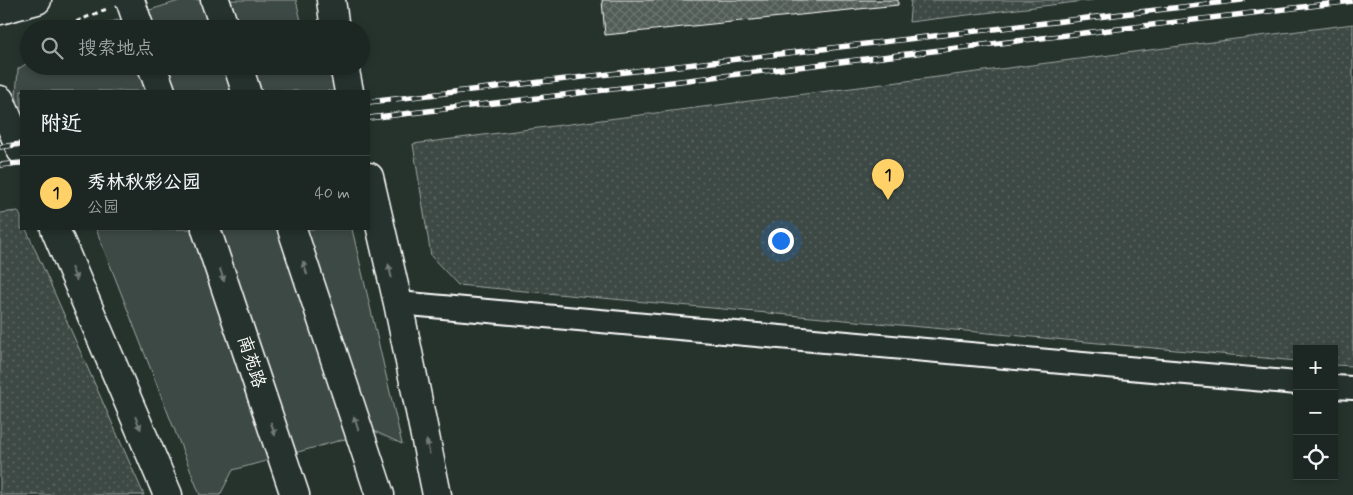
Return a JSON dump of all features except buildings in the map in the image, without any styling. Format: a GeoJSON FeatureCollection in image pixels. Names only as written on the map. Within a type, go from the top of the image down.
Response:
{"type":"FeatureCollection","features":[{"type":"Feature","properties":{"kind":"main road"},"geometry":{"type":"LineString","coordinates":[[0,10],[38,0]]}},
{"type":"Feature","properties":{"kind":"main road"},"geometry":{"type":"LineString","coordinates":[[216,0],[222,20]]}},
{"type":"Feature","properties":{"kind":"main road"},"geometry":{"type":"LineString","coordinates":[[331,0],[334,20]]}},
{"type":"Feature","properties":{"kind":"main road"},"geometry":{"type":"LineString","coordinates":[[120,4],[133,20]]}},
{"type":"Feature","properties":{"kind":"main road"},"geometry":{"type":"LineString","coordinates":[[155,75],[161,90]]}},
{"type":"Feature","properties":{"kind":"main road"},"geometry":{"type":"LineString","coordinates":[[241,75],[246,90]]}},
{"type":"Feature","properties":{"kind":"main road"},"geometry":{"type":"LineString","coordinates":[[346,75],[349,90]]}},
{"type":"Feature","properties":{"kind":"main road"},"geometry":{"type":"LineString","coordinates":[[0,100],[20,148]]}},
{"type":"Feature","properties":{"kind":"main road"},"geometry":{"type":"LineString","coordinates":[[370,180],[398,303],[437,495]]}},
{"type":"Feature","properties":{"kind":"main road"},"geometry":{"type":"LineString","coordinates":[[55,230],[168,495]]}},
{"type":"Feature","properties":{"kind":"main road","name":"南苑路"},"geometry":{"type":"LineString","coordinates":[[206,230],[295,495]]}},
{"type":"Feature","properties":{"kind":"main road"},"geometry":{"type":"LineString","coordinates":[[292,230],[380,495]]}},
{"type":"Feature","properties":{"kind":"street"},"geometry":{"type":"LineString","coordinates":[[398,303],[1293,384]]}},
{"type":"Feature","properties":{"kind":"street"},"geometry":{"type":"LineString","coordinates":[[1338,387],[1353,388]]}},
{"type":"Feature","properties":{"kind":"path"},"geometry":{"type":"LineString","coordinates":[[80,20],[120,4]]}},
{"type":"Feature","properties":{"kind":"shaded area"},"geometry":{"type":"Polygon","coordinates":[[[182,0],[296,0],[301,20],[118,20],[182,0]]]}},
{"type":"Feature","properties":{"kind":"shaded area"},"geometry":{"type":"Polygon","coordinates":[[[911,0],[1093,0],[909,22],[911,0]]]}},
{"type":"Feature","properties":{"kind":"shaded area"},"geometry":{"type":"Polygon","coordinates":[[[1353,24],[1353,366],[1338,365],[1338,345],[1293,345],[1293,361],[458,285],[431,256],[413,144],[1353,24]]]}},
{"type":"Feature","properties":{"kind":"shaded area"},"geometry":{"type":"Polygon","coordinates":[[[20,68],[20,75],[339,75],[343,90],[20,90],[20,109],[16,96],[18,69],[20,68]]]}},
{"type":"Feature","properties":{"kind":"shaded area"},"geometry":{"type":"Polygon","coordinates":[[[18,211],[20,215],[20,230],[26,230],[144,495],[0,495],[0,213],[18,211]]]}},
{"type":"Feature","properties":{"kind":"shaded area"},"geometry":{"type":"Polygon","coordinates":[[[96,230],[352,230],[402,444],[374,431],[233,470],[220,495],[200,495],[96,230]]]}},
{"type":"Feature","properties":{"kind":"railway"},"geometry":{"type":"LineString","coordinates":[[370,102],[1242,0]]}},
{"type":"Feature","properties":{"kind":"railway"},"geometry":{"type":"LineString","coordinates":[[370,118],[1353,1]]}},
{"type":"Feature","properties":{"kind":"railway"},"geometry":{"type":"LineString","coordinates":[[0,147],[20,144]]}},
{"type":"Feature","properties":{"kind":"railway"},"geometry":{"type":"LineString","coordinates":[[0,165],[20,163]]}},
{"type":"Feature","properties":{"kind":"place","name":"秀林秋彩公园"},"geometry":{"type":"Point","coordinates":[888,200]}}]}
